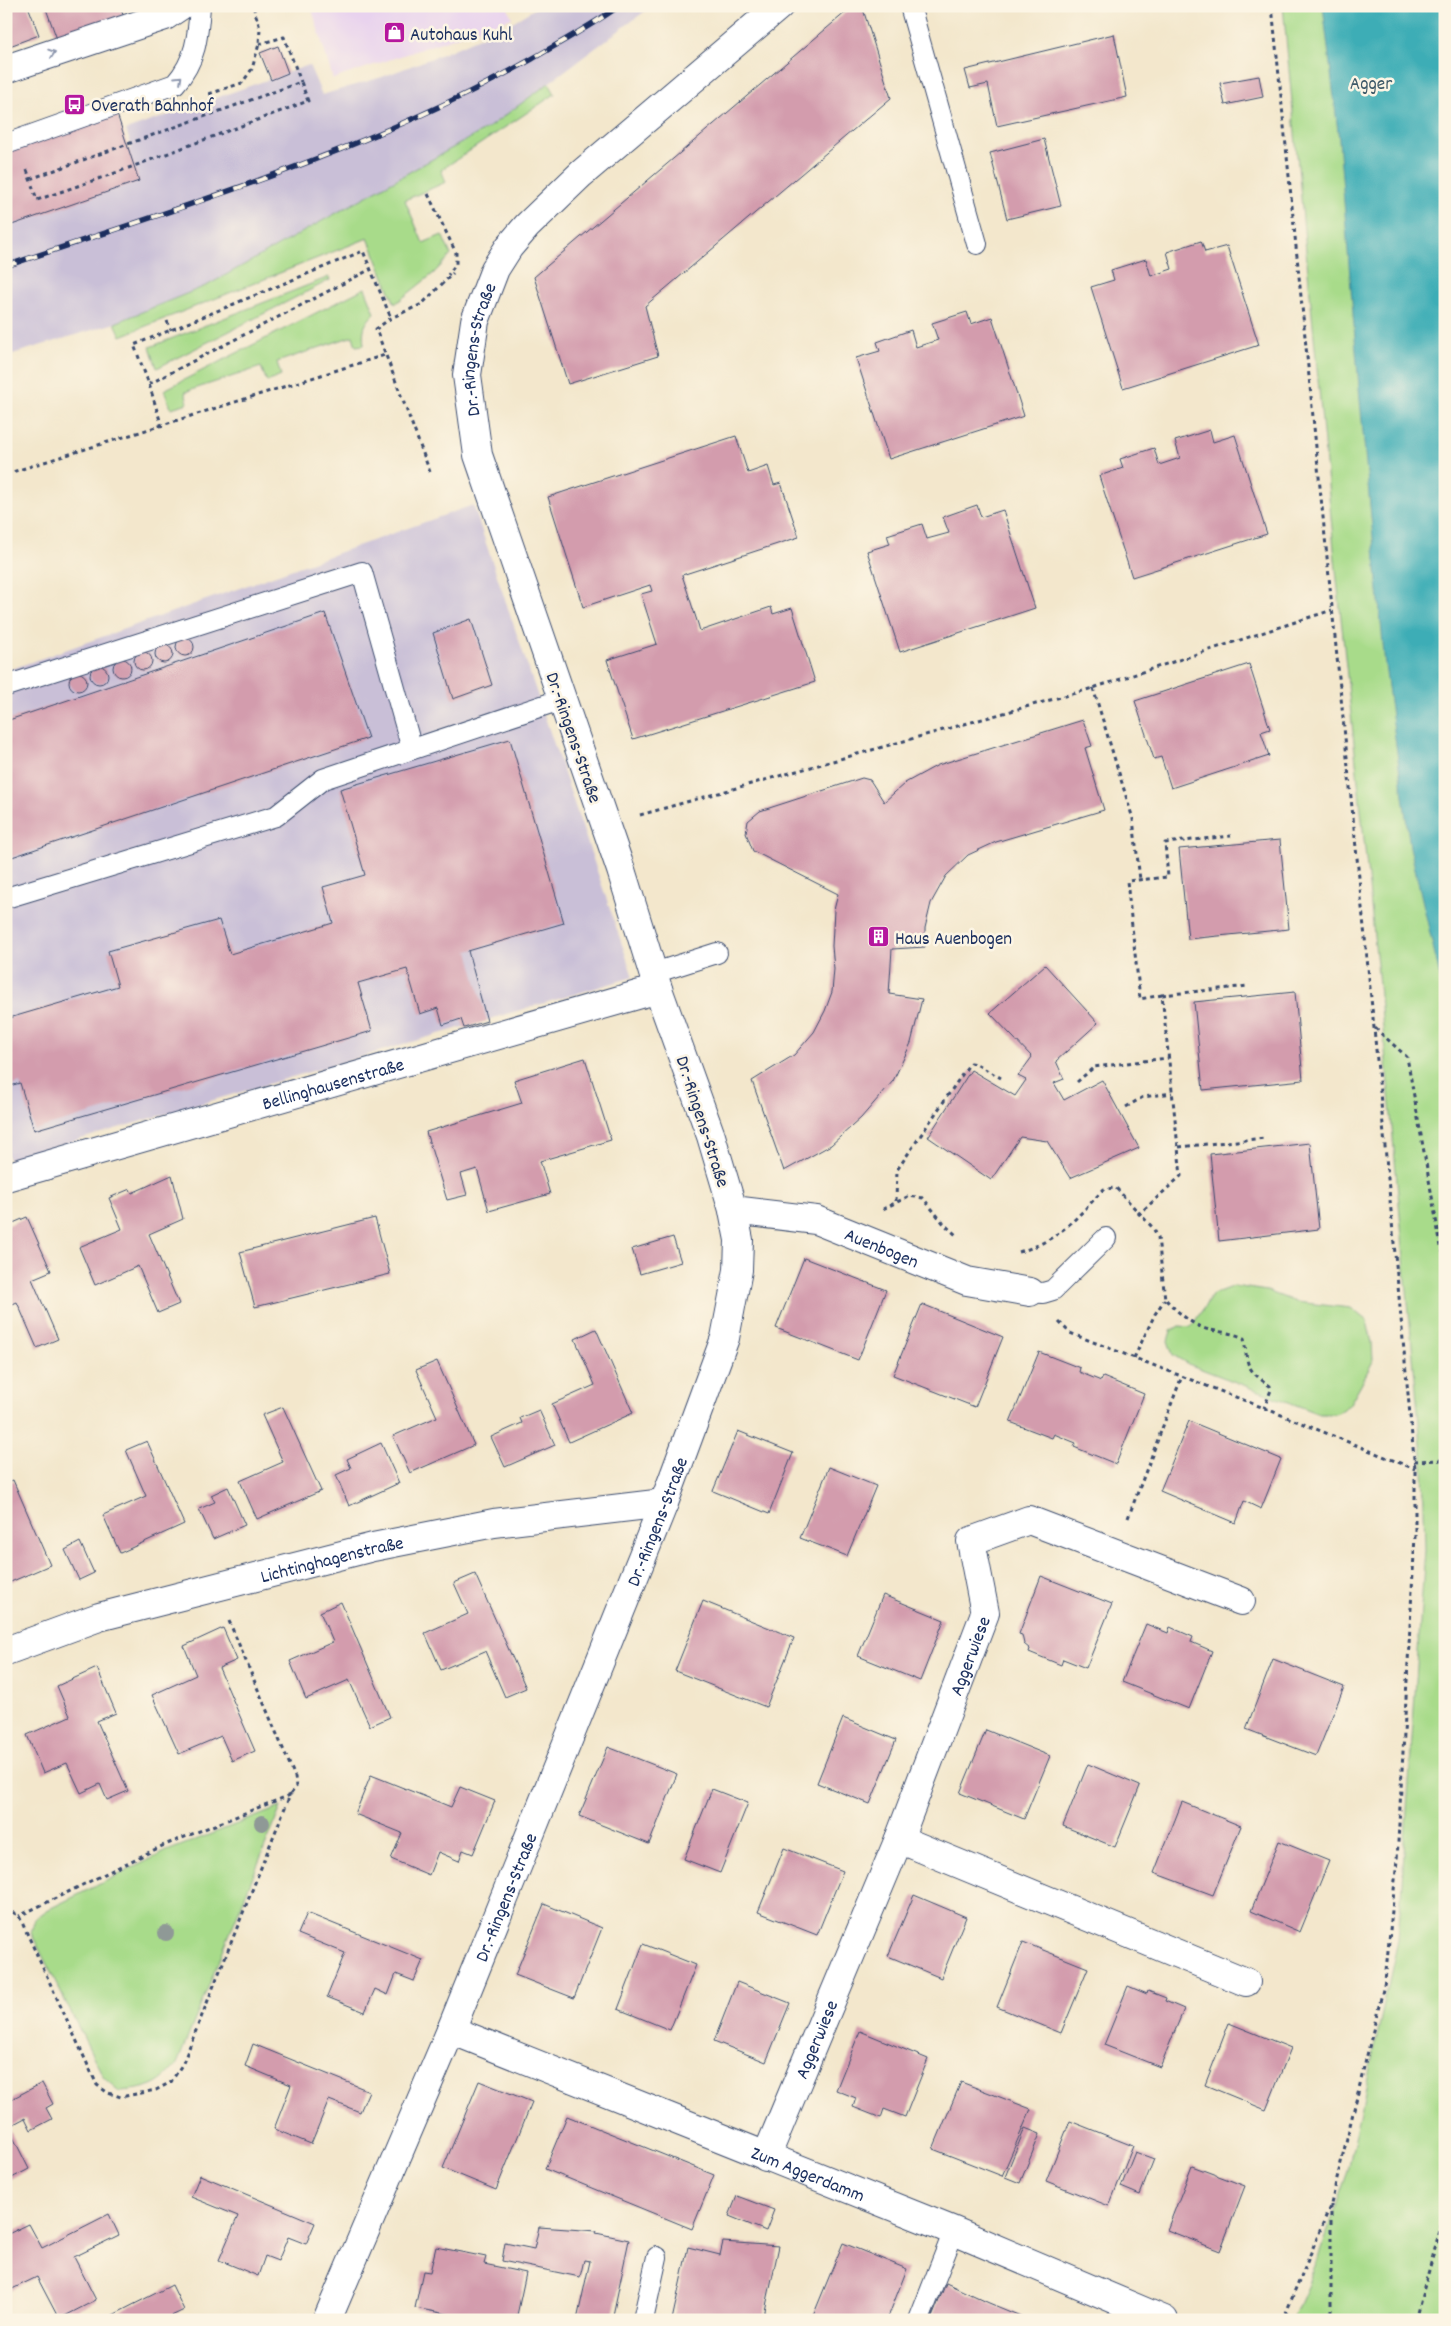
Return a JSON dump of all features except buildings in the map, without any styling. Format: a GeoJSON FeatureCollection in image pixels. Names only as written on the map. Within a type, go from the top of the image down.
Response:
{"type":"FeatureCollection","features":[{"type":"Feature","properties":{"kind":"street"},"geometry":{"type":"LineString","coordinates":[[6,69],[165,16],[180,6]]}},
{"type":"Feature","properties":{"kind":"street","name":"Dr.-Ringens-Straße"},"geometry":{"type":"LineString","coordinates":[[327,2320],[451,2030],[664,1503],[725,1338],[738,1270],[739,1240],[733,1210],[710,1136],[656,981],[563,699],[478,454],[467,375],[475,321],[495,269],[509,247],[527,226],[581,174],[779,6]]}},
{"type":"Feature","properties":{"kind":"street","name":"Bellinghausenstraße"},"geometry":{"type":"LineString","coordinates":[[6,1177],[656,981]]}},
{"type":"Feature","properties":{"kind":"street","name":"Auenbogen"},"geometry":{"type":"LineString","coordinates":[[733,1210],[816,1220],[967,1280],[1030,1292]]}},
{"type":"Feature","properties":{"kind":"street","name":"Lichtinghagenstraße"},"geometry":{"type":"LineString","coordinates":[[6,1651],[99,1617],[373,1547],[494,1523],[664,1503]]}},
{"type":"Feature","properties":{"kind":"street","name":"Aggerwiese"},"geometry":{"type":"LineString","coordinates":[[766,2157],[899,1839],[985,1613],[971,1541],[1029,1520],[1115,1551],[1241,1601]]}},
{"type":"Feature","properties":{"kind":"street"},"geometry":{"type":"LineString","coordinates":[[899,1839],[1246,1982]]}},
{"type":"Feature","properties":{"kind":"street","name":"Zum Aggerdamm"},"geometry":{"type":"LineString","coordinates":[[451,2030],[954,2231],[1164,2320]]}},
{"type":"Feature","properties":{"kind":"lane"},"geometry":{"type":"LineString","coordinates":[[6,144],[175,84],[185,73],[196,50],[200,6]]}},
{"type":"Feature","properties":{"kind":"lane"},"geometry":{"type":"LineString","coordinates":[[910,6],[977,244]]}},
{"type":"Feature","properties":{"kind":"lane"},"geometry":{"type":"LineString","coordinates":[[6,686],[362,572],[412,749]]}},
{"type":"Feature","properties":{"kind":"lane"},"geometry":{"type":"LineString","coordinates":[[6,898],[276,816],[323,779],[563,699]]}},
{"type":"Feature","properties":{"kind":"lane"},"geometry":{"type":"LineString","coordinates":[[656,981],[717,953]]}},
{"type":"Feature","properties":{"kind":"lane"},"geometry":{"type":"LineString","coordinates":[[1030,1292],[1043,1293],[1054,1290],[1106,1238]]}},
{"type":"Feature","properties":{"kind":"lane"},"geometry":{"type":"LineString","coordinates":[[919,2320],[954,2231]]}},
{"type":"Feature","properties":{"kind":"lane"},"geometry":{"type":"LineString","coordinates":[[643,2320],[657,2258]]}},
{"type":"Feature","properties":{"kind":"path"},"geometry":{"type":"LineString","coordinates":[[1272,6],[1374,1028],[1415,1470],[1416,1536],[1398,1830],[1385,1981],[1331,2204],[1283,2320]]}},
{"type":"Feature","properties":{"kind":"path"},"geometry":{"type":"LineString","coordinates":[[259,44],[284,36],[301,82],[308,102],[37,200],[30,179],[301,82]]}},
{"type":"Feature","properties":{"kind":"path"},"geometry":{"type":"LineString","coordinates":[[118,172],[120,177]]}},
{"type":"Feature","properties":{"kind":"path"},"geometry":{"type":"LineString","coordinates":[[428,194],[456,253],[456,264],[433,294]]}},
{"type":"Feature","properties":{"kind":"path"},"geometry":{"type":"LineString","coordinates":[[162,427],[149,384],[134,345],[363,251],[391,318],[376,329],[430,472]]}},
{"type":"Feature","properties":{"kind":"path"},"geometry":{"type":"LineString","coordinates":[[149,384],[371,269]]}},
{"type":"Feature","properties":{"kind":"path"},"geometry":{"type":"LineString","coordinates":[[167,321],[171,330]]}},
{"type":"Feature","properties":{"kind":"path"},"geometry":{"type":"LineString","coordinates":[[6,474],[162,427],[385,355]]}},
{"type":"Feature","properties":{"kind":"path"},"geometry":{"type":"LineString","coordinates":[[605,824],[1092,688],[1332,610]]}},
{"type":"Feature","properties":{"kind":"path"},"geometry":{"type":"LineString","coordinates":[[1092,688],[1133,819],[1140,880]]}},
{"type":"Feature","properties":{"kind":"path"},"geometry":{"type":"LineString","coordinates":[[1231,836],[1165,843],[1168,877],[1127,882],[1140,998],[1249,986]]}},
{"type":"Feature","properties":{"kind":"path"},"geometry":{"type":"LineString","coordinates":[[1138,1214],[1180,1176],[1179,1147],[1162,995]]}},
{"type":"Feature","properties":{"kind":"path"},"geometry":{"type":"LineString","coordinates":[[1374,1028],[1406,1057],[1441,1247],[1445,1257]]}},
{"type":"Feature","properties":{"kind":"path"},"geometry":{"type":"LineString","coordinates":[[1077,1082],[1094,1067],[1168,1058]]}},
{"type":"Feature","properties":{"kind":"path"},"geometry":{"type":"LineString","coordinates":[[896,1201],[897,1170],[970,1063],[976,1064],[1001,1078]]}},
{"type":"Feature","properties":{"kind":"path"},"geometry":{"type":"LineString","coordinates":[[1126,1107],[1143,1097],[1172,1093]]}},
{"type":"Feature","properties":{"kind":"path"},"geometry":{"type":"LineString","coordinates":[[1179,1147],[1265,1138]]}},
{"type":"Feature","properties":{"kind":"path"},"geometry":{"type":"LineString","coordinates":[[1030,1292],[1070,1333],[1415,1470]]}},
{"type":"Feature","properties":{"kind":"path"},"geometry":{"type":"LineString","coordinates":[[1134,1358],[1155,1314],[1165,1299]]}},
{"type":"Feature","properties":{"kind":"path"},"geometry":{"type":"LineString","coordinates":[[1115,1551],[1182,1376]]}},
{"type":"Feature","properties":{"kind":"path"},"geometry":{"type":"LineString","coordinates":[[1414,1462],[1445,1460]]}},
{"type":"Feature","properties":{"kind":"path"},"geometry":{"type":"LineString","coordinates":[[6,1908],[19,1916],[97,2085],[108,2093],[120,2097],[156,2090],[171,2082],[183,2063],[290,1795],[296,1787],[295,1777],[214,1587]]}},
{"type":"Feature","properties":{"kind":"path"},"geometry":{"type":"LineString","coordinates":[[19,1916],[162,1846],[290,1795]]}},
{"type":"Feature","properties":{"kind":"path"},"geometry":{"type":"LineString","coordinates":[[1331,2204],[1332,2320]]}},
{"type":"Feature","properties":{"kind":"path"},"geometry":{"type":"LineString","coordinates":[[1415,2320],[1445,2213]]}},
{"type":"Feature","properties":{"kind":"shaded area","name":"Autohaus Kuhl"},"geometry":{"type":"Polygon","coordinates":[[[311,6],[507,6],[512,18],[333,79],[311,6]]]}},
{"type":"Feature","properties":{"kind":"shaded area"},"geometry":{"type":"Polygon","coordinates":[[[539,6],[652,6],[488,128],[208,285],[115,323],[6,356],[6,192],[132,148],[126,130],[309,65],[322,95],[382,77],[440,55],[506,26],[539,6]]]}},
{"type":"Feature","properties":{"kind":"shaded area"},"geometry":{"type":"Polygon","coordinates":[[[473,505],[633,977],[9,1160],[6,1151],[6,671],[473,505]]]}},
{"type":"Feature","properties":{"kind":"green space"},"geometry":{"type":"Polygon","coordinates":[[[1283,6],[1445,6],[1445,2320],[1292,2320],[1309,2282],[1348,2170],[1398,1940],[1425,1550],[1423,1466],[1378,974],[1335,560],[1283,6]]]}},
{"type":"Feature","properties":{"kind":"green space"},"geometry":{"type":"Polygon","coordinates":[[[549,83],[555,94],[441,170],[446,182],[405,200],[423,243],[442,235],[451,255],[434,273],[395,304],[368,238],[121,336],[115,323],[208,285],[488,128],[549,83]]]}},
{"type":"Feature","properties":{"kind":"green space"},"geometry":{"type":"Polygon","coordinates":[[[329,277],[330,280],[157,368],[150,347],[329,277]]]}},
{"type":"Feature","properties":{"kind":"green space"},"geometry":{"type":"Polygon","coordinates":[[[365,288],[375,313],[368,320],[365,327],[363,335],[364,345],[356,346],[353,336],[277,362],[281,376],[267,382],[261,367],[185,392],[188,403],[171,408],[164,390],[365,288]]]}},
{"type":"Feature","properties":{"kind":"green space"},"geometry":{"type":"Polygon","coordinates":[[[1234,1286],[1267,1291],[1296,1302],[1351,1308],[1367,1321],[1372,1343],[1373,1361],[1349,1405],[1335,1414],[1320,1414],[1188,1364],[1173,1355],[1168,1341],[1171,1331],[1179,1326],[1191,1327],[1213,1294],[1234,1286]]]}},
{"type":"Feature","properties":{"kind":"green space"},"geometry":{"type":"Polygon","coordinates":[[[281,1807],[177,2064],[159,2082],[137,2089],[119,2091],[104,2078],[31,1933],[35,1919],[47,1910],[167,1851],[281,1807]]]}},
{"type":"Feature","properties":{"kind":"water","name":"Agger"},"geometry":{"type":"Polygon","coordinates":[[[1323,6],[1445,6],[1445,998],[1410,847],[1385,665],[1360,400],[1339,140],[1323,6]]]}},
{"type":"Feature","properties":{"kind":"railway"},"geometry":{"type":"LineString","coordinates":[[6,266],[207,199],[340,150],[469,92],[532,59],[619,6]]}},
{"type":"Feature","properties":{"kind":"place","name":"Autohaus Kuhl"},"geometry":{"type":"Point","coordinates":[394,33]}},
{"type":"Feature","properties":{"kind":"place","name":"Overath Bahnhof"},"geometry":{"type":"Point","coordinates":[75,104]}},
{"type":"Feature","properties":{"kind":"place","name":"Haus Auenbogen"},"geometry":{"type":"Point","coordinates":[879,937]}}]}
